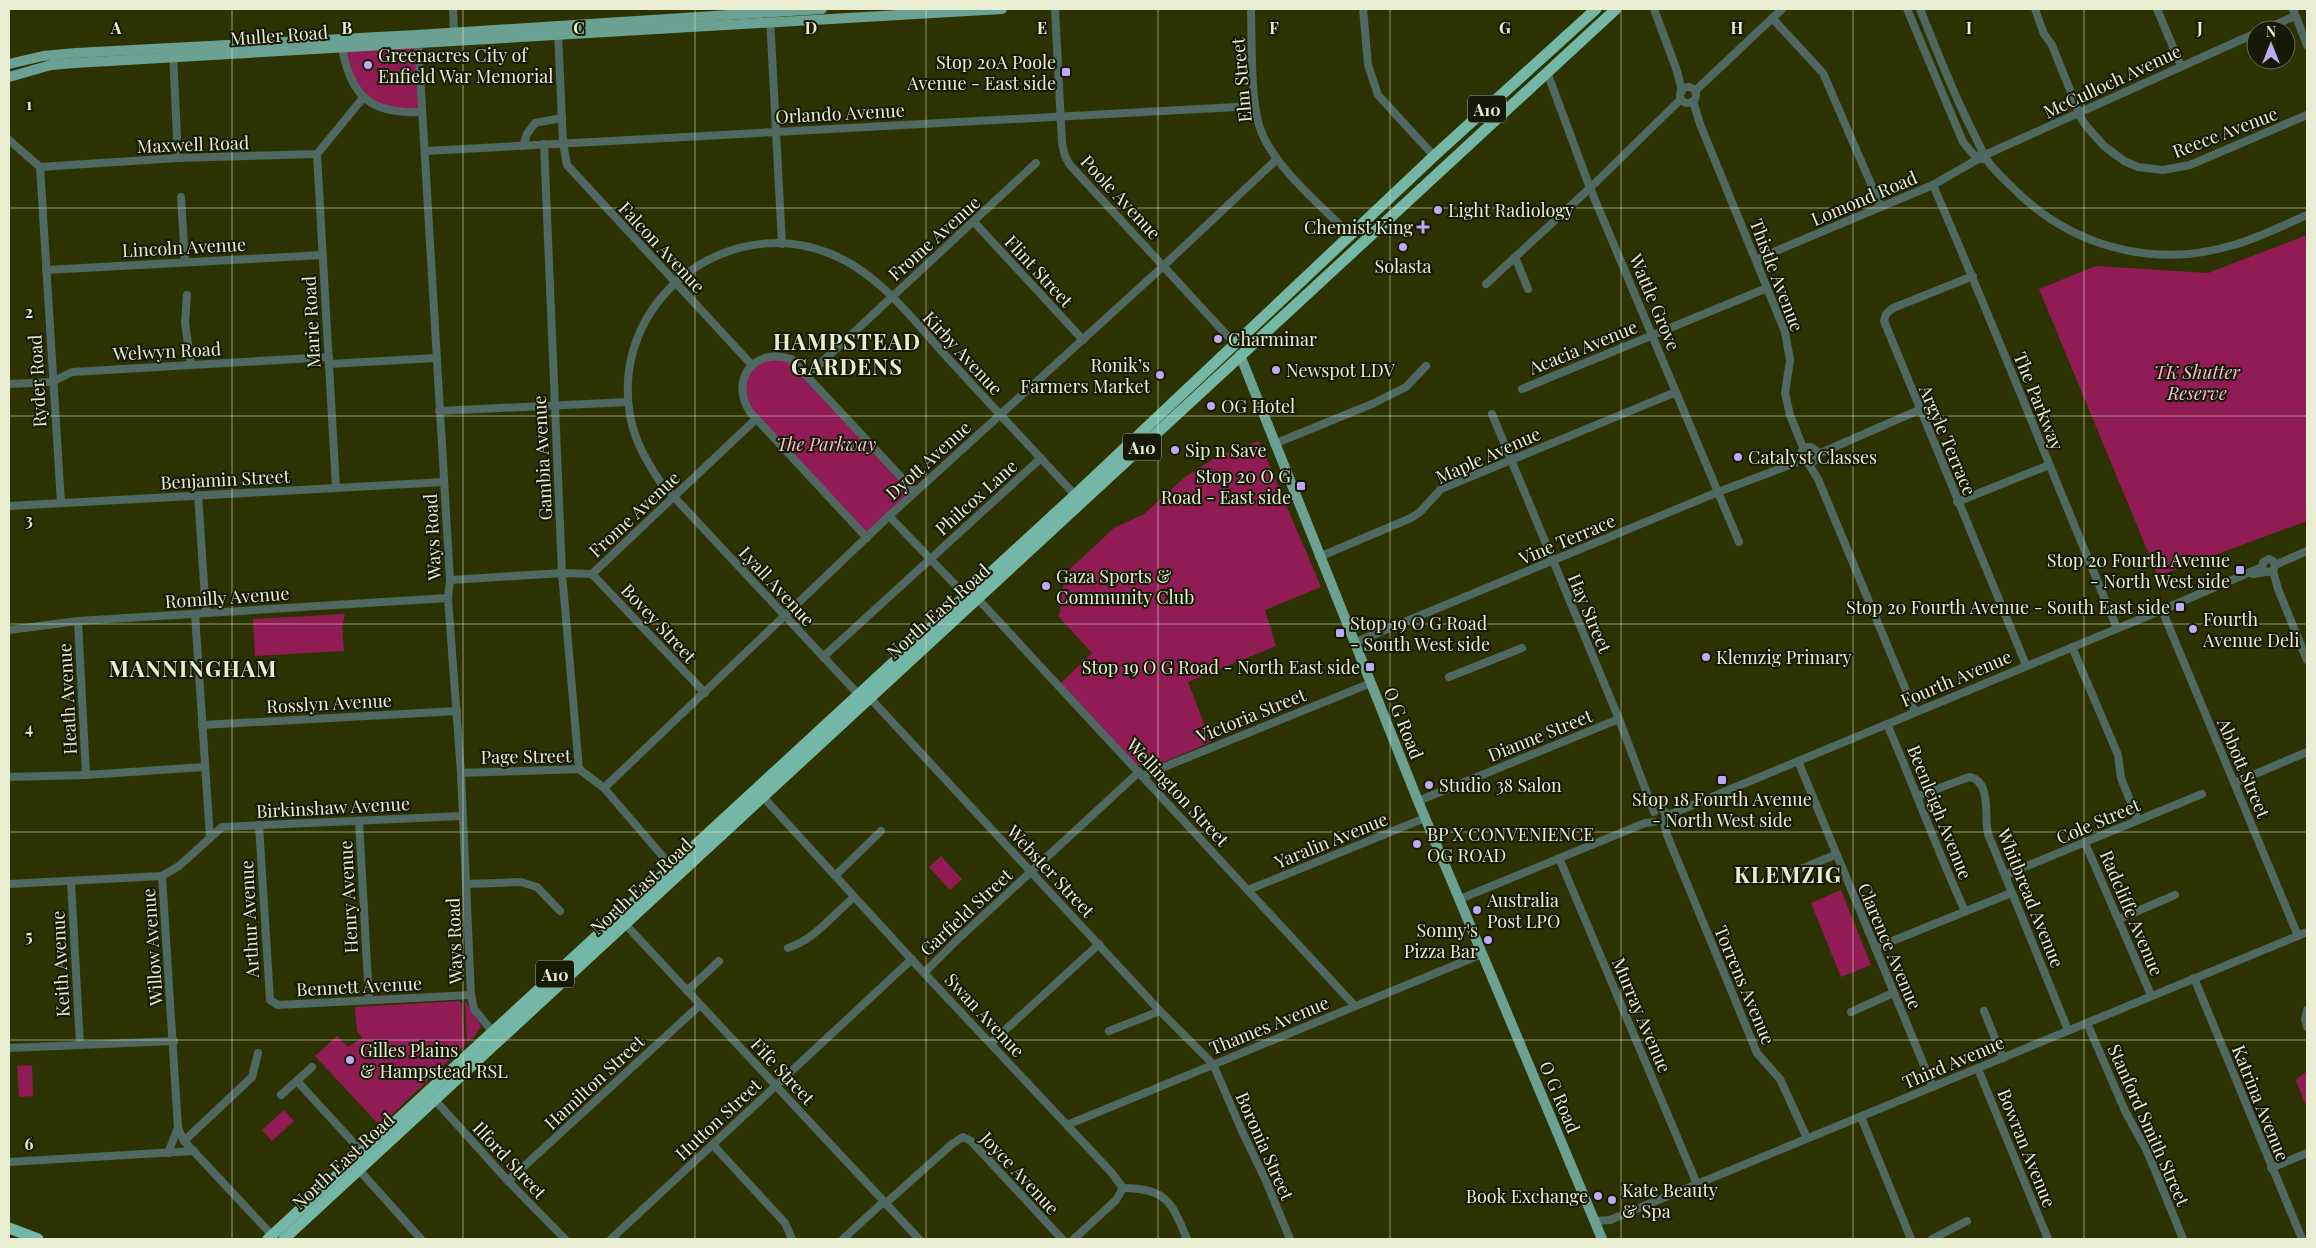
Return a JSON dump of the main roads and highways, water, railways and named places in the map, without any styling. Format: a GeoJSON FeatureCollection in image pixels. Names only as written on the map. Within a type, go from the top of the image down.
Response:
{"type":"FeatureCollection","features":[{"type":"Feature","properties":{"kind":"highway","name":"North East Road"},"geometry":{"type":"LineString","coordinates":[[1238,350],[1350,235],[1596,9]]}},
{"type":"Feature","properties":{"kind":"highway","name":"North East Road"},"geometry":{"type":"LineString","coordinates":[[863,696],[978,599],[1078,499],[1238,350],[1360,246],[1616,9]]}},
{"type":"Feature","properties":{"kind":"highway"},"geometry":{"type":"LineString","coordinates":[[1540,62],[1547,72]]}},
{"type":"Feature","properties":{"kind":"highway"},"geometry":{"type":"LineString","coordinates":[[1434,156],[1444,167]]}},
{"type":"Feature","properties":{"kind":"highway"},"geometry":{"type":"LineString","coordinates":[[1350,235],[1360,246]]}},
{"type":"Feature","properties":{"kind":"highway","name":"North East Road"},"geometry":{"type":"LineString","coordinates":[[284,1239],[356,1166],[863,696],[966,595],[1078,499]]}},
{"type":"Feature","properties":{"kind":"highway"},"geometry":{"type":"LineString","coordinates":[[966,595],[978,599]]}},
{"type":"Feature","properties":{"kind":"highway","name":"North East Road"},"geometry":{"type":"LineString","coordinates":[[270,1237],[356,1166],[362,1152],[431,1096]]}},
{"type":"Feature","properties":{"kind":"highway"},"geometry":{"type":"LineString","coordinates":[[9,1228],[38,1239]]}},
{"type":"Feature","properties":{"kind":"main road","name":"Muller Road"},"geometry":{"type":"LineString","coordinates":[[770,17],[822,9]]}},
{"type":"Feature","properties":{"kind":"main road","name":"Muller Road"},"geometry":{"type":"LineString","coordinates":[[9,77],[59,65],[173,53],[454,37],[726,16],[770,17],[1002,9]]}},
{"type":"Feature","properties":{"kind":"main road","name":"Muller Road"},"geometry":{"type":"LineString","coordinates":[[9,64],[43,56],[342,48],[418,39]]}},
{"type":"Feature","properties":{"kind":"main road","name":"O G Road"},"geometry":{"type":"LineString","coordinates":[[1238,350],[1319,557],[1356,642],[1418,801],[1601,1236]]}},
{"type":"Feature","properties":{"kind":"place","name":"Greenacres City of Enfield War Memorial"},"geometry":{"type":"Point","coordinates":[368,65]}},
{"type":"Feature","properties":{"kind":"place","name":"Stop 20A Poole Avenue - East side"},"geometry":{"type":"Point","coordinates":[1066,72]}},
{"type":"Feature","properties":{"kind":"place","name":"Light Radiology"},"geometry":{"type":"Point","coordinates":[1438,210]}},
{"type":"Feature","properties":{"kind":"place","name":"Chemist King"},"geometry":{"type":"Point","coordinates":[1423,227]}},
{"type":"Feature","properties":{"kind":"place","name":"Solasta"},"geometry":{"type":"Point","coordinates":[1403,247]}},
{"type":"Feature","properties":{"kind":"place","name":"Charminar"},"geometry":{"type":"Point","coordinates":[1218,339]}},
{"type":"Feature","properties":{"kind":"place","name":"Newspot LDV"},"geometry":{"type":"Point","coordinates":[1276,370]}},
{"type":"Feature","properties":{"kind":"place","name":"Ronik’s Farmers Market"},"geometry":{"type":"Point","coordinates":[1160,375]}},
{"type":"Feature","properties":{"kind":"place","name":"OG Hotel"},"geometry":{"type":"Point","coordinates":[1211,406]}},
{"type":"Feature","properties":{"kind":"place","name":"Sip n Save"},"geometry":{"type":"Point","coordinates":[1175,450]}},
{"type":"Feature","properties":{"kind":"place","name":"Catalyst Classes"},"geometry":{"type":"Point","coordinates":[1738,457]}},
{"type":"Feature","properties":{"kind":"place","name":"Stop 20 O G Road - East side"},"geometry":{"type":"Point","coordinates":[1301,486]}},
{"type":"Feature","properties":{"kind":"place","name":"Stop 20 Fourth Avenue - North West side"},"geometry":{"type":"Point","coordinates":[2240,570]}},
{"type":"Feature","properties":{"kind":"place","name":"Gaza Sports & Community Club"},"geometry":{"type":"Point","coordinates":[1046,586]}},
{"type":"Feature","properties":{"kind":"place","name":"Stop 20 Fourth Avenue - South East side"},"geometry":{"type":"Point","coordinates":[2180,607]}},
{"type":"Feature","properties":{"kind":"place","name":"Fourth Avenue Deli"},"geometry":{"type":"Point","coordinates":[2193,629]}},
{"type":"Feature","properties":{"kind":"place","name":"Stop 19 O G Road - South West side"},"geometry":{"type":"Point","coordinates":[1340,633]}},
{"type":"Feature","properties":{"kind":"place","name":"Klemzig Primary"},"geometry":{"type":"Point","coordinates":[1706,657]}},
{"type":"Feature","properties":{"kind":"place","name":"Stop 19 O G Road - North East side"},"geometry":{"type":"Point","coordinates":[1370,667]}},
{"type":"Feature","properties":{"kind":"place","name":"Stop 18 Fourth Avenue - North West side"},"geometry":{"type":"Point","coordinates":[1722,780]}},
{"type":"Feature","properties":{"kind":"place","name":"Studio 38 Salon"},"geometry":{"type":"Point","coordinates":[1429,785]}},
{"type":"Feature","properties":{"kind":"place","name":"BP X CONVENIENCE OG ROAD"},"geometry":{"type":"Point","coordinates":[1417,844]}},
{"type":"Feature","properties":{"kind":"place","name":"Australia Post LPO"},"geometry":{"type":"Point","coordinates":[1477,910]}},
{"type":"Feature","properties":{"kind":"place","name":"Sonny's Pizza Bar"},"geometry":{"type":"Point","coordinates":[1488,940]}},
{"type":"Feature","properties":{"kind":"place","name":"Gilles Plains & Hampstead RSL"},"geometry":{"type":"Point","coordinates":[350,1060]}},
{"type":"Feature","properties":{"kind":"place","name":"Book Exchange"},"geometry":{"type":"Point","coordinates":[1598,1196]}},
{"type":"Feature","properties":{"kind":"place","name":"Kate Beauty & Spa"},"geometry":{"type":"Point","coordinates":[1612,1200]}},
{"type":"Feature","properties":{"kind":"district","name":"HAMPSTEAD GARDENS"},"geometry":{"type":"Point","coordinates":[847,354]}},
{"type":"Feature","properties":{"kind":"district","name":"MANNINGHAM"},"geometry":{"type":"Point","coordinates":[193,668]}},
{"type":"Feature","properties":{"kind":"district","name":"KLEMZIG"},"geometry":{"type":"Point","coordinates":[1788,874]}},
{"type":"Feature","properties":{"kind":"park label","name":"TK Shutter Reserve"},"geometry":{"type":"Point","coordinates":[2197,382]}},
{"type":"Feature","properties":{"kind":"park label","name":"The Parkway"},"geometry":{"type":"Point","coordinates":[826,444]}}]}
